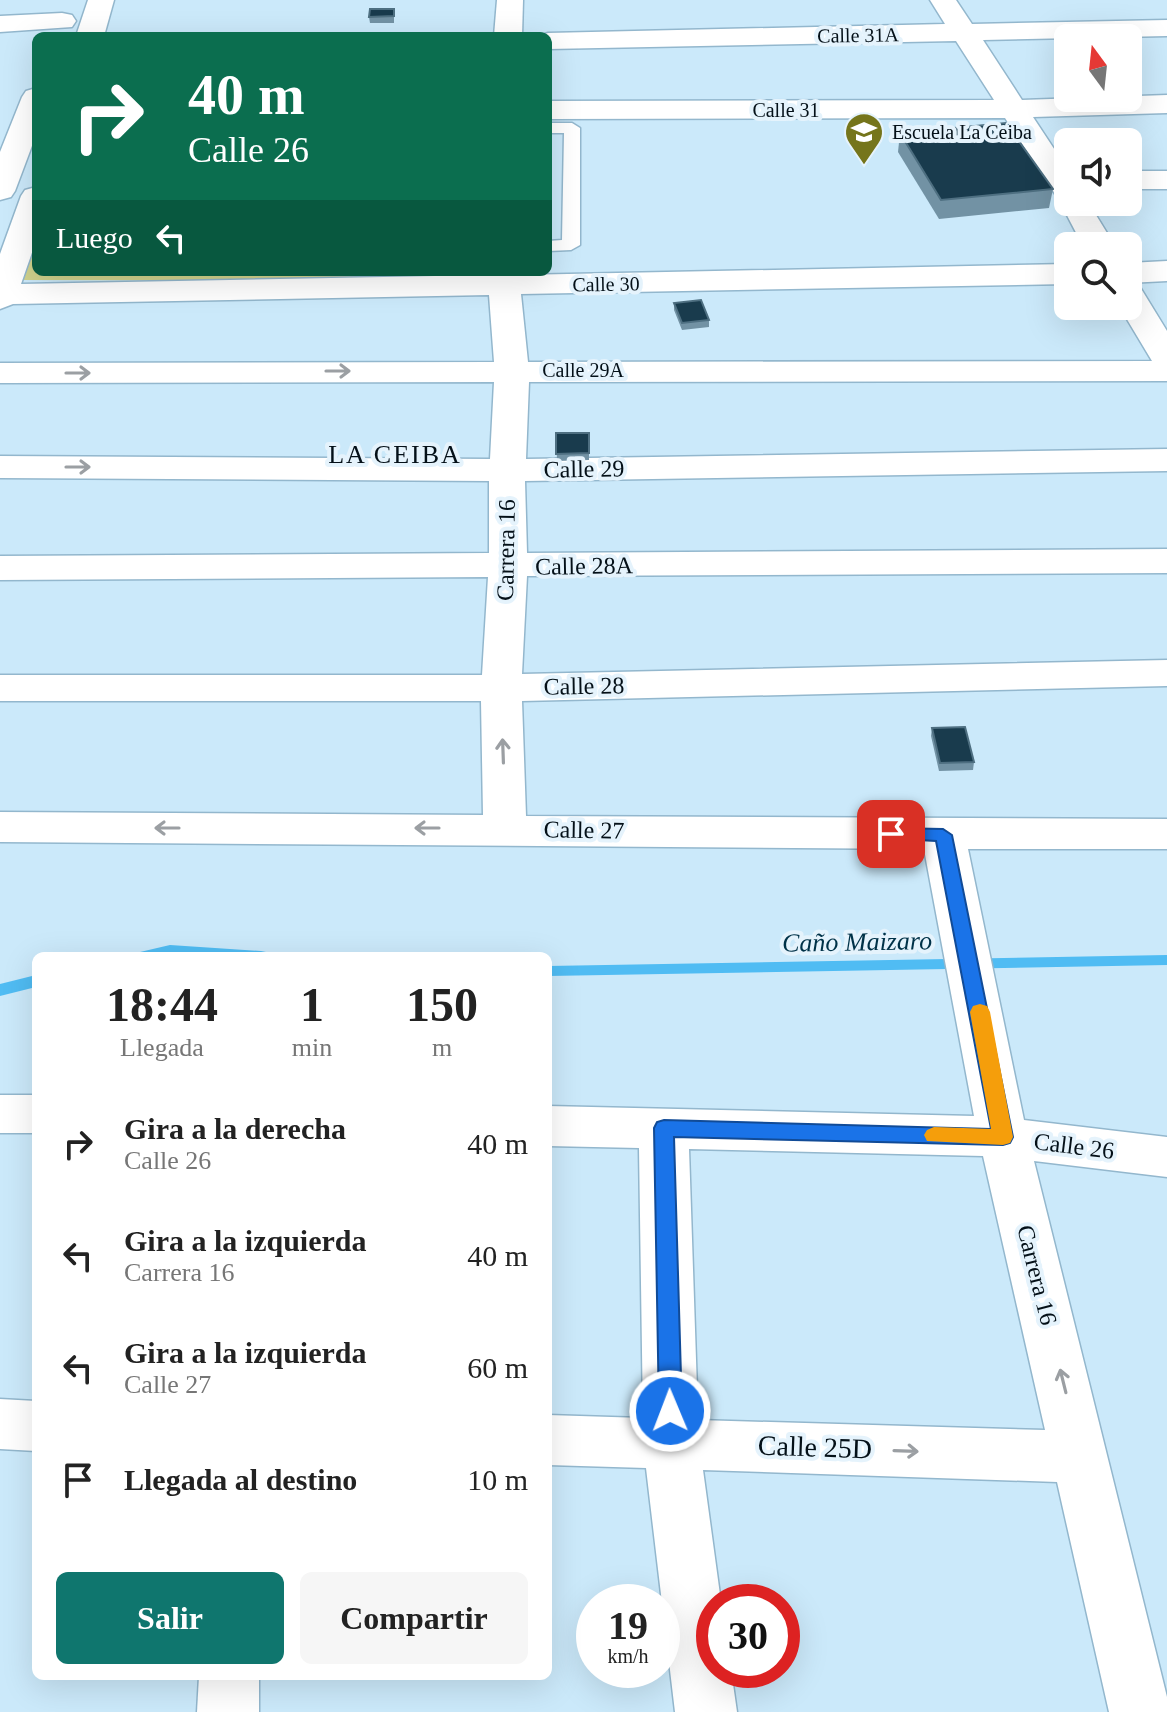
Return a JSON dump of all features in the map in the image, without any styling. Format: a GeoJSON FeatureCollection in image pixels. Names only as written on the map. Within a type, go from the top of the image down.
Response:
{"type":"FeatureCollection","features":[{"type":"Feature","properties":{"kind":"street"},"geometry":{"type":"LineString","coordinates":[[91,32],[101,0]]}},
{"type":"Feature","properties":{"kind":"street"},"geometry":{"type":"LineString","coordinates":[[508,32],[510,0]]}},
{"type":"Feature","properties":{"kind":"street"},"geometry":{"type":"LineString","coordinates":[[943,0],[1011,109],[1054,170]]}},
{"type":"Feature","properties":{"kind":"street"},"geometry":{"type":"LineString","coordinates":[[0,24],[63,19]]}},
{"type":"Feature","properties":{"kind":"street","name":"Calle 31A"},"geometry":{"type":"LineString","coordinates":[[552,41],[1167,28]]}},
{"type":"Feature","properties":{"kind":"street"},"geometry":{"type":"LineString","coordinates":[[0,108],[32,104]]}},
{"type":"Feature","properties":{"kind":"street","name":"Calle 31"},"geometry":{"type":"LineString","coordinates":[[552,110],[1011,109],[1167,104]]}},
{"type":"Feature","properties":{"kind":"street"},"geometry":{"type":"LineString","coordinates":[[0,191],[32,111]]}},
{"type":"Feature","properties":{"kind":"street"},"geometry":{"type":"LineString","coordinates":[[1142,180],[1167,180]]}},
{"type":"Feature","properties":{"kind":"street"},"geometry":{"type":"LineString","coordinates":[[1,296],[32,207]]}},
{"type":"Feature","properties":{"kind":"street"},"geometry":{"type":"LineString","coordinates":[[1142,272],[1167,271]]}},
{"type":"Feature","properties":{"kind":"street","name":"Calle 30"},"geometry":{"type":"LineString","coordinates":[[1,296],[503,279],[1054,274]]}},
{"type":"Feature","properties":{"kind":"street","name":"Carrera 16"},"geometry":{"type":"LineString","coordinates":[[503,279],[512,370],[507,470],[508,567],[501,688],[505,829]]}},
{"type":"Feature","properties":{"kind":"street"},"geometry":{"type":"LineString","coordinates":[[1142,317],[1167,358]]}},
{"type":"Feature","properties":{"kind":"street","name":"Calle 29A"},"geometry":{"type":"LineString","coordinates":[[0,373],[1167,371]]}},
{"type":"Feature","properties":{"kind":"street","name":"Calle 29"},"geometry":{"type":"LineString","coordinates":[[0,467],[507,470],[1167,460]]}},
{"type":"Feature","properties":{"kind":"street","name":"Calle 28A"},"geometry":{"type":"LineString","coordinates":[[0,568],[1167,561]]}},
{"type":"Feature","properties":{"kind":"street","name":"Calle 28"},"geometry":{"type":"LineString","coordinates":[[0,688],[501,688],[1167,673]]}},
{"type":"Feature","properties":{"kind":"street","name":"Calle 27"},"geometry":{"type":"LineString","coordinates":[[0,827],[1167,834]]}},
{"type":"Feature","properties":{"kind":"street","name":"Carrera 16"},"geometry":{"type":"LineString","coordinates":[[943,835],[1003,1137],[1140,1712]]}},
{"type":"Feature","properties":{"kind":"street"},"geometry":{"type":"LineString","coordinates":[[0,1114],[32,1114]]}},
{"type":"Feature","properties":{"kind":"street","name":"Calle 26"},"geometry":{"type":"LineString","coordinates":[[552,1126],[1003,1137],[1167,1157]]}},
{"type":"Feature","properties":{"kind":"street"},"geometry":{"type":"LineString","coordinates":[[664,1128],[671,1442],[706,1712]]}},
{"type":"Feature","properties":{"kind":"street"},"geometry":{"type":"LineString","coordinates":[[0,1424],[32,1426]]}},
{"type":"Feature","properties":{"kind":"street","name":"Calle 25D"},"geometry":{"type":"LineString","coordinates":[[552,1440],[1081,1457]]}},
{"type":"Feature","properties":{"kind":"street"},"geometry":{"type":"LineString","coordinates":[[228,1712],[229,1680]]}},
{"type":"Feature","properties":{"kind":"lane"},"geometry":{"type":"LineString","coordinates":[[552,128],[572,128],[571,245],[552,246]]}},
{"type":"Feature","properties":{"kind":"green space"},"geometry":{"type":"Polygon","coordinates":[[[32,231],[32,276],[478,276],[477,281],[15,280],[32,231]]]}},
{"type":"Feature","properties":{"kind":"building"},"geometry":{"type":"Polygon","coordinates":[[[370,9],[394,9],[394,16],[369,17],[370,9]]]}},
{"type":"Feature","properties":{"kind":"building"},"geometry":{"type":"Polygon","coordinates":[[[1006,123],[1053,189],[941,200],[900,133],[1006,123]]]}},
{"type":"Feature","properties":{"kind":"building"},"geometry":{"type":"Polygon","coordinates":[[[701,300],[709,320],[682,323],[674,303],[701,300]]]}},
{"type":"Feature","properties":{"kind":"building"},"geometry":{"type":"Polygon","coordinates":[[[556,433],[589,433],[589,453],[556,454],[556,433]]]}},
{"type":"Feature","properties":{"kind":"building"},"geometry":{"type":"Polygon","coordinates":[[[965,727],[974,762],[940,763],[932,728],[965,727]]]}},
{"type":"Feature","properties":{"kind":"waterway","name":"Caño Maizaro"},"geometry":{"type":"LineString","coordinates":[[162,952],[200,952]]}},
{"type":"Feature","properties":{"kind":"waterway","name":"Caño Maizaro"},"geometry":{"type":"LineString","coordinates":[[552,971],[1167,960]]}},
{"type":"Feature","properties":{"kind":"waterway","name":"Caño Maizaro"},"geometry":{"type":"LineString","coordinates":[[0,990],[32,982]]}},
{"type":"Feature","properties":{"kind":"slow traffic"},"geometry":{"type":"LineString","coordinates":[[934,1135],[1003,1137],[980,1012]]}},
{"type":"Feature","properties":{"kind":"place","name":"Escuela La Ceiba"},"geometry":{"type":"Point","coordinates":[864,166]}},
{"type":"Feature","properties":{"kind":"district","name":"LA CEIBA"},"geometry":{"type":"Point","coordinates":[395,454]}},
{"type":"Feature","properties":{"kind":"route"},"geometry":{"type":"LineString","coordinates":[[670,1411],[664,1128],[1003,1137],[943,835],[891,834]]}}]}
